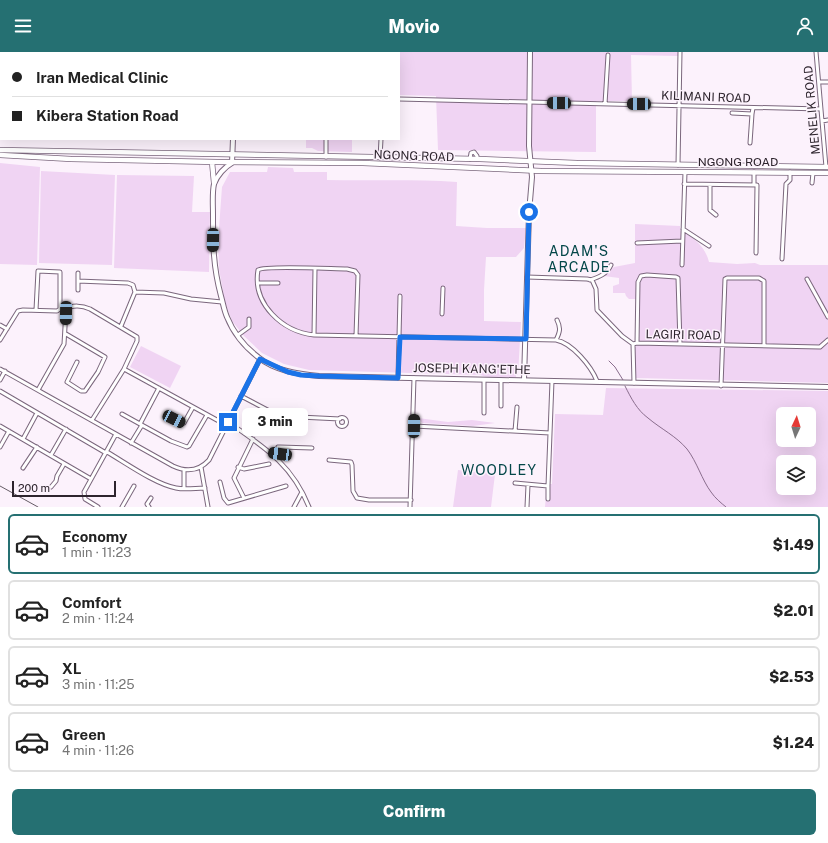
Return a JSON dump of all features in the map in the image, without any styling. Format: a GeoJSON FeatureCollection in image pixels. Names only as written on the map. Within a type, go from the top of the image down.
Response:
{"type":"FeatureCollection","features":[{"type":"Feature","properties":{"kind":"main road","name":"NGONG ROAD"},"geometry":{"type":"LineString","coordinates":[[0,150],[827,167]]}},
{"type":"Feature","properties":{"kind":"main road","name":"NGONG ROAD"},"geometry":{"type":"LineString","coordinates":[[0,155],[71,159],[232,163],[363,163],[531,170],[828,173]]}},
{"type":"Feature","properties":{"kind":"main road"},"geometry":{"type":"LineString","coordinates":[[212,162],[214,184]]}},
{"type":"Feature","properties":{"kind":"street"},"geometry":{"type":"LineString","coordinates":[[524,380],[531,170],[529,146],[530,52]]}},
{"type":"Feature","properties":{"kind":"street"},"geometry":{"type":"LineString","coordinates":[[678,165],[680,52]]}},
{"type":"Feature","properties":{"kind":"street","name":"MENELIK ROAD"},"geometry":{"type":"LineString","coordinates":[[816,52],[827,167]]}},
{"type":"Feature","properties":{"kind":"street"},"geometry":{"type":"LineString","coordinates":[[605,104],[608,55]]}},
{"type":"Feature","properties":{"kind":"street"},"geometry":{"type":"LineString","coordinates":[[819,82],[828,82]]}},
{"type":"Feature","properties":{"kind":"street","name":"KILIMANI ROAD"},"geometry":{"type":"LineString","coordinates":[[400,99],[821,109]]}},
{"type":"Feature","properties":{"kind":"street"},"geometry":{"type":"LineString","coordinates":[[750,143],[752,108]]}},
{"type":"Feature","properties":{"kind":"street"},"geometry":{"type":"LineString","coordinates":[[732,113],[752,114]]}},
{"type":"Feature","properties":{"kind":"street"},"geometry":{"type":"LineString","coordinates":[[822,121],[828,120]]}},
{"type":"Feature","properties":{"kind":"street"},"geometry":{"type":"LineString","coordinates":[[214,184],[223,169],[232,163],[233,140]]}},
{"type":"Feature","properties":{"kind":"street"},"geometry":{"type":"LineString","coordinates":[[326,140],[326,156]]}},
{"type":"Feature","properties":{"kind":"street"},"geometry":{"type":"LineString","coordinates":[[380,158],[381,140]]}},
{"type":"Feature","properties":{"kind":"street"},"geometry":{"type":"LineString","coordinates":[[682,265],[685,172]]}},
{"type":"Feature","properties":{"kind":"street"},"geometry":{"type":"LineString","coordinates":[[754,172],[754,185],[757,185],[756,253]]}},
{"type":"Feature","properties":{"kind":"street"},"geometry":{"type":"LineString","coordinates":[[782,259],[786,184],[790,180],[790,172]]}},
{"type":"Feature","properties":{"kind":"street"},"geometry":{"type":"LineString","coordinates":[[812,183],[813,173]]}},
{"type":"Feature","properties":{"kind":"street","name":"JOSEPH KANG'ETHE"},"geometry":{"type":"LineString","coordinates":[[214,184],[213,250],[215,272],[222,302],[229,321],[238,335],[260,359],[288,372],[301,375],[319,376],[597,381],[721,386],[828,387]]}},
{"type":"Feature","properties":{"kind":"street"},"geometry":{"type":"LineString","coordinates":[[684,184],[754,185]]}},
{"type":"Feature","properties":{"kind":"street"},"geometry":{"type":"LineString","coordinates":[[710,185],[710,210],[716,214]]}},
{"type":"Feature","properties":{"kind":"street"},"geometry":{"type":"LineString","coordinates":[[683,230],[708,246]]}},
{"type":"Feature","properties":{"kind":"street"},"geometry":{"type":"LineString","coordinates":[[636,244],[682,241]]}},
{"type":"Feature","properties":{"kind":"street"},"geometry":{"type":"LineString","coordinates":[[527,277],[590,280],[607,272],[611,265]]}},
{"type":"Feature","properties":{"kind":"street"},"geometry":{"type":"LineString","coordinates":[[356,336],[357,274],[352,270],[260,268],[258,272],[258,283],[262,300],[274,317],[290,329],[301,333],[314,335],[356,336],[400,337],[526,339],[556,340],[567,344],[588,366],[597,381]]}},
{"type":"Feature","properties":{"kind":"street"},"geometry":{"type":"LineString","coordinates":[[314,335],[315,269]]}},
{"type":"Feature","properties":{"kind":"street"},"geometry":{"type":"LineString","coordinates":[[0,340],[18,311],[57,311],[60,309],[60,272],[38,271],[36,310]]}},
{"type":"Feature","properties":{"kind":"street"},"geometry":{"type":"LineString","coordinates":[[78,273],[78,290]]}},
{"type":"Feature","properties":{"kind":"street"},"geometry":{"type":"LineString","coordinates":[[637,343],[638,282],[641,276],[647,275],[676,276],[678,278],[680,344]]}},
{"type":"Feature","properties":{"kind":"street"},"geometry":{"type":"LineString","coordinates":[[721,386],[725,279],[759,278],[764,283],[764,346]]}},
{"type":"Feature","properties":{"kind":"street"},"geometry":{"type":"LineString","coordinates":[[807,279],[828,317]]}},
{"type":"Feature","properties":{"kind":"street","name":"LAGIRI ROAD"},"geometry":{"type":"LineString","coordinates":[[590,280],[593,281],[595,285],[597,310],[622,336],[633,344],[722,344],[820,347],[828,340]]}},
{"type":"Feature","properties":{"kind":"street"},"geometry":{"type":"LineString","coordinates":[[78,281],[128,283],[133,285],[136,292],[121,326]]}},
{"type":"Feature","properties":{"kind":"street"},"geometry":{"type":"LineString","coordinates":[[258,283],[278,283]]}},
{"type":"Feature","properties":{"kind":"street"},"geometry":{"type":"LineString","coordinates":[[442,314],[443,288]]}},
{"type":"Feature","properties":{"kind":"street"},"geometry":{"type":"LineString","coordinates":[[136,292],[164,293],[191,299],[222,302]]}},
{"type":"Feature","properties":{"kind":"street"},"geometry":{"type":"LineString","coordinates":[[398,378],[400,296]]}},
{"type":"Feature","properties":{"kind":"street"},"geometry":{"type":"LineString","coordinates":[[38,390],[62,349],[66,334],[66,310],[72,306],[87,308],[121,326],[138,339],[124,369],[92,420]]}},
{"type":"Feature","properties":{"kind":"street"},"geometry":{"type":"LineString","coordinates":[[238,335],[249,327],[249,319]]}},
{"type":"Feature","properties":{"kind":"street"},"geometry":{"type":"LineString","coordinates":[[556,340],[560,331],[560,325],[557,320]]}},
{"type":"Feature","properties":{"kind":"street"},"geometry":{"type":"LineString","coordinates":[[0,324],[7,328]]}},
{"type":"Feature","properties":{"kind":"street"},"geometry":{"type":"LineString","coordinates":[[66,334],[105,357],[98,372],[85,391],[81,391],[67,382],[77,362]]}},
{"type":"Feature","properties":{"kind":"street"},"geometry":{"type":"LineString","coordinates":[[633,344],[634,383]]}},
{"type":"Feature","properties":{"kind":"street"},"geometry":{"type":"LineString","coordinates":[[0,368],[173,466],[184,470],[193,470],[201,467],[209,460],[260,359]]}},
{"type":"Feature","properties":{"kind":"street"},"geometry":{"type":"LineString","coordinates":[[124,369],[207,415],[227,424],[272,452],[292,474],[309,507]]}},
{"type":"Feature","properties":{"kind":"street"},"geometry":{"type":"LineString","coordinates":[[0,380],[5,371]]}},
{"type":"Feature","properties":{"kind":"street"},"geometry":{"type":"LineString","coordinates":[[410,507],[414,426],[414,378]]}},
{"type":"Feature","properties":{"kind":"street"},"geometry":{"type":"LineString","coordinates":[[484,380],[484,413]]}},
{"type":"Feature","properties":{"kind":"street"},"geometry":{"type":"LineString","coordinates":[[501,380],[502,406]]}},
{"type":"Feature","properties":{"kind":"street"},"geometry":{"type":"LineString","coordinates":[[548,499],[552,381]]}},
{"type":"Feature","properties":{"kind":"street"},"geometry":{"type":"LineString","coordinates":[[131,443],[159,388]]}},
{"type":"Feature","properties":{"kind":"street"},"geometry":{"type":"LineString","coordinates":[[0,391],[170,487],[205,488]]}},
{"type":"Feature","properties":{"kind":"street"},"geometry":{"type":"LineString","coordinates":[[241,396],[279,416],[340,419]]}},
{"type":"Feature","properties":{"kind":"street"},"geometry":{"type":"LineString","coordinates":[[166,415],[184,423],[193,407]]}},
{"type":"Feature","properties":{"kind":"street"},"geometry":{"type":"LineString","coordinates":[[515,431],[517,407]]}},
{"type":"Feature","properties":{"kind":"street"},"geometry":{"type":"LineString","coordinates":[[23,439],[37,413]]}},
{"type":"Feature","properties":{"kind":"street"},"geometry":{"type":"LineString","coordinates":[[122,414],[171,441],[187,447],[207,415]]}},
{"type":"Feature","properties":{"kind":"street"},"geometry":{"type":"LineString","coordinates":[[0,426],[91,479]]}},
{"type":"Feature","properties":{"kind":"street"},"geometry":{"type":"LineString","coordinates":[[414,426],[550,433]]}},
{"type":"Feature","properties":{"kind":"street"},"geometry":{"type":"LineString","coordinates":[[51,455],[66,429]]}},
{"type":"Feature","properties":{"kind":"street"},"geometry":{"type":"LineString","coordinates":[[0,447],[9,431]]}},
{"type":"Feature","properties":{"kind":"street"},"geometry":{"type":"LineString","coordinates":[[98,507],[86,500],[84,497],[84,492],[116,434]]}},
{"type":"Feature","properties":{"kind":"street"},"geometry":{"type":"LineString","coordinates":[[244,498],[234,480],[234,475],[253,439]]}},
{"type":"Feature","properties":{"kind":"street"},"geometry":{"type":"LineString","coordinates":[[23,468],[36,447]]}},
{"type":"Feature","properties":{"kind":"street"},"geometry":{"type":"LineString","coordinates":[[272,452],[280,454],[278,447],[312,448]]}},
{"type":"Feature","properties":{"kind":"street"},"geometry":{"type":"LineString","coordinates":[[329,460],[349,462],[352,464],[353,491],[357,498],[369,500],[411,500]]}},
{"type":"Feature","properties":{"kind":"street"},"geometry":{"type":"LineString","coordinates":[[51,487],[56,481],[56,476],[64,464]]}},
{"type":"Feature","properties":{"kind":"street"},"geometry":{"type":"LineString","coordinates":[[238,467],[244,469],[268,464]]}},
{"type":"Feature","properties":{"kind":"street"},"geometry":{"type":"LineString","coordinates":[[201,467],[208,507]]}},
{"type":"Feature","properties":{"kind":"street"},"geometry":{"type":"LineString","coordinates":[[184,470],[184,488]]}},
{"type":"Feature","properties":{"kind":"street"},"geometry":{"type":"LineString","coordinates":[[220,482],[226,502],[231,503],[286,486]]}},
{"type":"Feature","properties":{"kind":"street"},"geometry":{"type":"LineString","coordinates":[[515,483],[548,486]]}},
{"type":"Feature","properties":{"kind":"street"},"geometry":{"type":"LineString","coordinates":[[527,507],[528,485]]}},
{"type":"Feature","properties":{"kind":"street"},"geometry":{"type":"LineString","coordinates":[[122,507],[134,486]]}},
{"type":"Feature","properties":{"kind":"street"},"geometry":{"type":"LineString","coordinates":[[294,507],[302,492]]}},
{"type":"Feature","properties":{"kind":"street"},"geometry":{"type":"LineString","coordinates":[[148,507],[147,504],[151,498]]}},
{"type":"Feature","properties":{"kind":"shaded area"},"geometry":{"type":"Polygon","coordinates":[[[400,52],[678,52],[678,56],[631,55],[632,101],[596,101],[596,152],[438,150],[436,96],[400,95],[400,52]]]}},
{"type":"Feature","properties":{"kind":"shaded area"},"geometry":{"type":"Polygon","coordinates":[[[306,140],[352,140],[352,152],[318,151],[312,148],[306,148],[306,140]]]}},
{"type":"Feature","properties":{"kind":"shaded area"},"geometry":{"type":"Polygon","coordinates":[[[0,163],[40,167],[37,265],[0,264],[0,163]]]}},
{"type":"Feature","properties":{"kind":"shaded area"},"geometry":{"type":"Polygon","coordinates":[[[268,167],[293,168],[294,172],[327,172],[327,180],[409,180],[457,182],[456,226],[526,228],[524,248],[516,257],[486,257],[484,290],[484,321],[521,322],[518,375],[516,375],[516,377],[498,378],[480,375],[309,370],[284,364],[262,353],[244,336],[232,321],[225,302],[219,269],[218,242],[222,187],[230,172],[267,172],[268,167]]]}},
{"type":"Feature","properties":{"kind":"shaded area"},"geometry":{"type":"Polygon","coordinates":[[[41,171],[115,175],[112,265],[39,263],[41,171]]]}},
{"type":"Feature","properties":{"kind":"shaded area"},"geometry":{"type":"Polygon","coordinates":[[[117,175],[194,176],[192,212],[210,212],[209,272],[114,268],[117,175]]]}},
{"type":"Feature","properties":{"kind":"shaded area"},"geometry":{"type":"Polygon","coordinates":[[[635,224],[680,226],[680,230],[694,239],[702,247],[709,262],[737,264],[755,263],[760,265],[828,265],[828,383],[636,378],[634,348],[637,345],[636,299],[629,299],[625,293],[613,293],[613,286],[619,284],[619,278],[604,276],[614,267],[635,263],[635,224]]]}},
{"type":"Feature","properties":{"kind":"shaded area"},"geometry":{"type":"Polygon","coordinates":[[[141,346],[181,366],[170,388],[130,367],[141,346]]]}},
{"type":"Feature","properties":{"kind":"shaded area"},"geometry":{"type":"Polygon","coordinates":[[[606,388],[828,391],[828,507],[545,507],[547,484],[552,484],[555,414],[603,415],[606,388]]]}},
{"type":"Feature","properties":{"kind":"shaded area"},"geometry":{"type":"Polygon","coordinates":[[[418,418],[448,422],[472,420],[495,423],[473,426],[422,423],[418,418]]]}},
{"type":"Feature","properties":{"kind":"shaded area"},"geometry":{"type":"Polygon","coordinates":[[[458,470],[495,474],[491,507],[453,507],[458,470]]]}},
{"type":"Feature","properties":{"kind":"waterway"},"geometry":{"type":"LineString","coordinates":[[609,361],[615,367],[623,380]]}},
{"type":"Feature","properties":{"kind":"waterway"},"geometry":{"type":"LineString","coordinates":[[625,386],[637,408],[644,415],[678,440],[687,449],[714,496],[726,507]]}},
{"type":"Feature","properties":{"kind":"railway"},"geometry":{"type":"LineString","coordinates":[[0,486],[38,507]]}},
{"type":"Feature","properties":{"kind":"district","name":"ADAM'S ARCADE"},"geometry":{"type":"Point","coordinates":[579,260]}},
{"type":"Feature","properties":{"kind":"district","name":"WOODLEY"},"geometry":{"type":"Point","coordinates":[499,470]}},
{"type":"Feature","properties":{"kind":"route"},"geometry":{"type":"LineString","coordinates":[[228,422],[260,359],[280,369],[301,375],[398,378],[400,337],[526,339],[529,212]]}}]}
